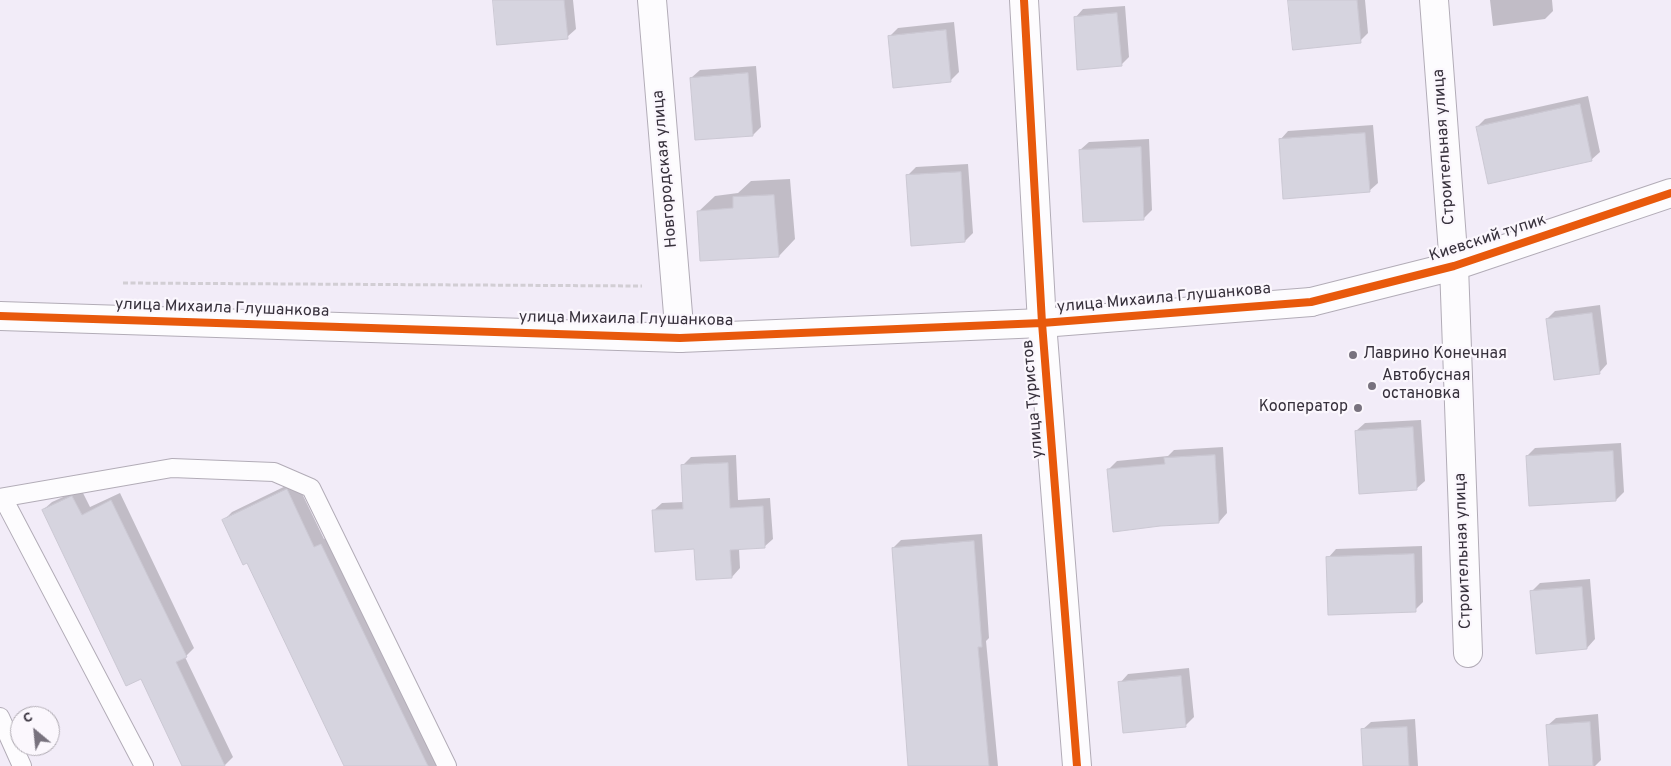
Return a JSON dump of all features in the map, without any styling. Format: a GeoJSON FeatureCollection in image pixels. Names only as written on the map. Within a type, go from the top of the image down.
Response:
{"type":"FeatureCollection","features":[{"type":"Feature","properties":{"kind":"street","name":"Новгородская улица"},"geometry":{"type":"LineString","coordinates":[[652,0],[680,338]]}},
{"type":"Feature","properties":{"kind":"street","name":"улица Туристов"},"geometry":{"type":"LineString","coordinates":[[1024,0],[1042,323],[1077,766]]}},
{"type":"Feature","properties":{"kind":"street","name":"Строительная улица"},"geometry":{"type":"LineString","coordinates":[[1434,0],[1454,266],[1468,653]]}},
{"type":"Feature","properties":{"kind":"street","name":"Киевский тупик"},"geometry":{"type":"LineString","coordinates":[[1311,302],[1454,266],[1671,193]]}},
{"type":"Feature","properties":{"kind":"street","name":"улица Михаила Глушанкова"},"geometry":{"type":"LineString","coordinates":[[0,316],[680,338],[1042,323],[1311,302]]}},
{"type":"Feature","properties":{"kind":"lane"},"geometry":{"type":"LineString","coordinates":[[144,766],[1,498],[172,468],[274,472],[311,488],[448,766]]}},
{"type":"Feature","properties":{"kind":"lane"},"geometry":{"type":"LineString","coordinates":[[0,717],[22,766]]}},
{"type":"Feature","properties":{"kind":"path"},"geometry":{"type":"LineString","coordinates":[[114,283],[676,287]]}},
{"type":"Feature","properties":{"kind":"building"},"geometry":{"type":"Polygon","coordinates":[[[493,0],[564,0],[568,39],[497,45],[493,0]]]}},
{"type":"Feature","properties":{"kind":"building"},"geometry":{"type":"Polygon","coordinates":[[[1288,0],[1357,0],[1361,43],[1293,50],[1288,0]]]}},
{"type":"Feature","properties":{"kind":"building"},"geometry":{"type":"Polygon","coordinates":[[[1117,13],[1122,66],[1077,70],[1074,17],[1117,13]]]}},
{"type":"Feature","properties":{"kind":"building"},"geometry":{"type":"Polygon","coordinates":[[[946,30],[951,82],[893,88],[888,36],[946,30]]]}},
{"type":"Feature","properties":{"kind":"building"},"geometry":{"type":"Polygon","coordinates":[[[748,73],[753,136],[695,140],[690,78],[748,73]]]}},
{"type":"Feature","properties":{"kind":"building"},"geometry":{"type":"Polygon","coordinates":[[[1580,104],[1592,161],[1488,184],[1476,127],[1580,104]]]}},
{"type":"Feature","properties":{"kind":"building"},"geometry":{"type":"Polygon","coordinates":[[[1365,133],[1370,192],[1283,199],[1279,139],[1365,133]]]}},
{"type":"Feature","properties":{"kind":"building"},"geometry":{"type":"Polygon","coordinates":[[[1141,147],[1144,220],[1083,222],[1079,150],[1141,147]]]}},
{"type":"Feature","properties":{"kind":"building"},"geometry":{"type":"Polygon","coordinates":[[[961,172],[965,242],[911,246],[906,175],[961,172]]]}},
{"type":"Feature","properties":{"kind":"building"},"geometry":{"type":"Polygon","coordinates":[[[774,195],[779,257],[700,261],[697,211],[733,208],[733,197],[774,195]]]}},
{"type":"Feature","properties":{"kind":"building"},"geometry":{"type":"Polygon","coordinates":[[[1592,313],[1600,374],[1554,380],[1546,319],[1592,313]]]}},
{"type":"Feature","properties":{"kind":"building"},"geometry":{"type":"Polygon","coordinates":[[[1413,427],[1417,490],[1359,494],[1355,431],[1413,427]]]}},
{"type":"Feature","properties":{"kind":"building"},"geometry":{"type":"Polygon","coordinates":[[[1613,451],[1616,501],[1529,506],[1526,456],[1613,451]]]}},
{"type":"Feature","properties":{"kind":"building"},"geometry":{"type":"Polygon","coordinates":[[[1215,455],[1219,523],[1160,526],[1113,532],[1107,469],[1165,464],[1164,458],[1215,455]]]}},
{"type":"Feature","properties":{"kind":"building"},"geometry":{"type":"Polygon","coordinates":[[[728,463],[730,508],[763,506],[765,548],[730,550],[732,578],[696,580],[694,549],[655,552],[652,510],[683,509],[681,465],[728,463]]]}},
{"type":"Feature","properties":{"kind":"building"},"geometry":{"type":"Polygon","coordinates":[[[287,489],[314,547],[321,544],[428,766],[344,766],[247,563],[243,565],[222,520],[287,489]]]}},
{"type":"Feature","properties":{"kind":"building"},"geometry":{"type":"Polygon","coordinates":[[[72,496],[82,515],[111,500],[187,657],[176,662],[225,766],[182,766],[141,679],[126,686],[42,510],[72,496]]]}},
{"type":"Feature","properties":{"kind":"building"},"geometry":{"type":"Polygon","coordinates":[[[974,541],[982,647],[978,647],[989,766],[908,766],[892,548],[974,541]]]}},
{"type":"Feature","properties":{"kind":"building"},"geometry":{"type":"Polygon","coordinates":[[[1414,554],[1416,612],[1328,615],[1326,557],[1414,554]]]}},
{"type":"Feature","properties":{"kind":"building"},"geometry":{"type":"Polygon","coordinates":[[[1582,587],[1587,649],[1536,654],[1530,591],[1582,587]]]}},
{"type":"Feature","properties":{"kind":"building"},"geometry":{"type":"Polygon","coordinates":[[[1181,676],[1186,727],[1123,733],[1118,682],[1181,676]]]}},
{"type":"Feature","properties":{"kind":"building"},"geometry":{"type":"Polygon","coordinates":[[[1590,722],[1593,766],[1549,766],[1546,725],[1590,722]]]}},
{"type":"Feature","properties":{"kind":"building"},"geometry":{"type":"Polygon","coordinates":[[[1407,727],[1409,766],[1363,766],[1361,729],[1407,727]]]}},
{"type":"Feature","properties":{"kind":"cycle path"},"geometry":{"type":"LineString","coordinates":[[1024,0],[1042,323],[1077,766]]}},
{"type":"Feature","properties":{"kind":"cycle path"},"geometry":{"type":"LineString","coordinates":[[0,316],[680,338],[1042,323],[1311,302],[1454,266],[1671,193]]}},
{"type":"Feature","properties":{"kind":"place","name":"Лаврино Конечная"},"geometry":{"type":"Point","coordinates":[1353,355]}},
{"type":"Feature","properties":{"kind":"place","name":"Автобусная остановка"},"geometry":{"type":"Point","coordinates":[1372,386]}},
{"type":"Feature","properties":{"kind":"place","name":"Кооператор"},"geometry":{"type":"Point","coordinates":[1358,408]}}]}
